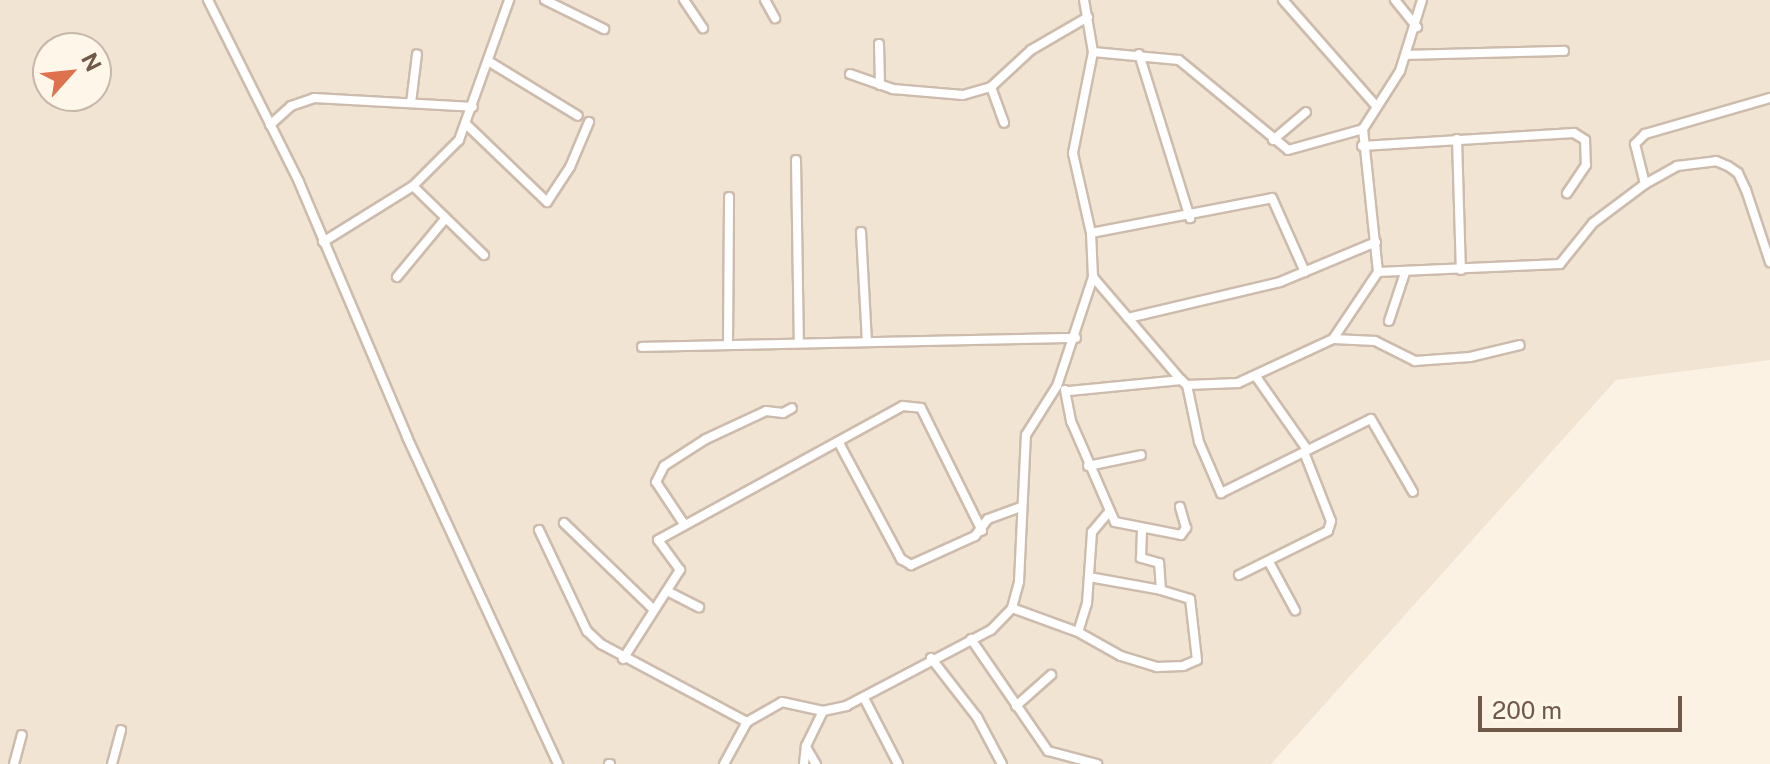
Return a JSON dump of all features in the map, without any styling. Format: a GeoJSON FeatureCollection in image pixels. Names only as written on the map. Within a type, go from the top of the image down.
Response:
{"type":"FeatureCollection","features":[{"type":"Feature","properties":{"kind":"street"},"geometry":{"type":"LineString","coordinates":[[208,0],[270,125],[558,764]]}},
{"type":"Feature","properties":{"kind":"street"},"geometry":{"type":"LineString","coordinates":[[323,242],[413,186],[448,154],[467,125],[509,0]]}},
{"type":"Feature","properties":{"kind":"street"},"geometry":{"type":"LineString","coordinates":[[545,0],[604,29]]}},
{"type":"Feature","properties":{"kind":"street"},"geometry":{"type":"LineString","coordinates":[[684,0],[703,28]]}},
{"type":"Feature","properties":{"kind":"street"},"geometry":{"type":"LineString","coordinates":[[765,0],[775,18]]}},
{"type":"Feature","properties":{"kind":"street"},"geometry":{"type":"LineString","coordinates":[[724,764],[747,722],[782,702],[823,711],[864,698],[931,658],[991,630],[1012,608],[1019,582],[1026,435],[1057,386],[1076,338],[1093,277],[1091,233],[1073,153],[1093,52],[1084,0]]}},
{"type":"Feature","properties":{"kind":"street"},"geometry":{"type":"LineString","coordinates":[[1283,0],[1377,107]]}},
{"type":"Feature","properties":{"kind":"street"},"geometry":{"type":"LineString","coordinates":[[1395,0],[1417,27]]}},
{"type":"Feature","properties":{"kind":"street"},"geometry":{"type":"LineString","coordinates":[[1057,386],[1069,391],[1257,378],[1333,339],[1378,272],[1362,146],[1363,129],[1407,55],[1422,0]]}},
{"type":"Feature","properties":{"kind":"street"},"geometry":{"type":"LineString","coordinates":[[850,74],[880,85],[963,95],[991,87],[1031,50],[1088,17]]}},
{"type":"Feature","properties":{"kind":"street"},"geometry":{"type":"LineString","coordinates":[[879,44],[880,85]]}},
{"type":"Feature","properties":{"kind":"street"},"geometry":{"type":"LineString","coordinates":[[1407,55],[1564,51]]}},
{"type":"Feature","properties":{"kind":"street"},"geometry":{"type":"LineString","coordinates":[[1093,52],[1179,60],[1288,150],[1301,149],[1363,129]]}},
{"type":"Feature","properties":{"kind":"street"},"geometry":{"type":"LineString","coordinates":[[411,103],[417,54]]}},
{"type":"Feature","properties":{"kind":"street"},"geometry":{"type":"LineString","coordinates":[[1139,54],[1190,218]]}},
{"type":"Feature","properties":{"kind":"street"},"geometry":{"type":"LineString","coordinates":[[488,61],[578,116]]}},
{"type":"Feature","properties":{"kind":"street"},"geometry":{"type":"LineString","coordinates":[[991,87],[1004,123]]}},
{"type":"Feature","properties":{"kind":"street"},"geometry":{"type":"LineString","coordinates":[[270,125],[291,106],[314,98],[473,107]]}},
{"type":"Feature","properties":{"kind":"street"},"geometry":{"type":"LineString","coordinates":[[1645,184],[1635,144],[1645,134],[1770,98]]}},
{"type":"Feature","properties":{"kind":"street"},"geometry":{"type":"LineString","coordinates":[[1273,140],[1306,112]]}},
{"type":"Feature","properties":{"kind":"street"},"geometry":{"type":"LineString","coordinates":[[467,125],[547,202],[570,167],[589,122]]}},
{"type":"Feature","properties":{"kind":"street"},"geometry":{"type":"LineString","coordinates":[[1362,146],[1457,139],[1581,136],[1587,147],[1585,173],[1567,193]]}},
{"type":"Feature","properties":{"kind":"street"},"geometry":{"type":"LineString","coordinates":[[1457,139],[1461,270]]}},
{"type":"Feature","properties":{"kind":"street"},"geometry":{"type":"LineString","coordinates":[[796,160],[799,343]]}},
{"type":"Feature","properties":{"kind":"street"},"geometry":{"type":"LineString","coordinates":[[1378,272],[1560,264],[1593,223],[1645,184],[1677,166],[1716,161],[1738,173],[1770,262]]}},
{"type":"Feature","properties":{"kind":"street"},"geometry":{"type":"LineString","coordinates":[[413,186],[484,255]]}},
{"type":"Feature","properties":{"kind":"street"},"geometry":{"type":"LineString","coordinates":[[728,345],[729,197]]}},
{"type":"Feature","properties":{"kind":"street"},"geometry":{"type":"LineString","coordinates":[[1091,233],[1190,218],[1272,198],[1305,272]]}},
{"type":"Feature","properties":{"kind":"street"},"geometry":{"type":"LineString","coordinates":[[397,277],[445,219]]}},
{"type":"Feature","properties":{"kind":"street"},"geometry":{"type":"LineString","coordinates":[[861,232],[867,342]]}},
{"type":"Feature","properties":{"kind":"street"},"geometry":{"type":"LineString","coordinates":[[1128,318],[1305,272],[1376,242]]}},
{"type":"Feature","properties":{"kind":"street"},"geometry":{"type":"LineString","coordinates":[[1389,321],[1405,273]]}},
{"type":"Feature","properties":{"kind":"street"},"geometry":{"type":"LineString","coordinates":[[1093,277],[1184,382],[1196,434],[1221,493],[1371,419],[1413,492]]}},
{"type":"Feature","properties":{"kind":"street"},"geometry":{"type":"LineString","coordinates":[[642,347],[1076,338]]}},
{"type":"Feature","properties":{"kind":"street"},"geometry":{"type":"LineString","coordinates":[[1333,339],[1375,341],[1415,361],[1470,357],[1520,345]]}},
{"type":"Feature","properties":{"kind":"street"},"geometry":{"type":"LineString","coordinates":[[1239,575],[1314,542],[1331,521],[1305,450],[1257,378]]}},
{"type":"Feature","properties":{"kind":"street"},"geometry":{"type":"LineString","coordinates":[[1069,391],[1071,421],[1108,513],[1115,522],[1142,530],[1185,533],[1180,507]]}},
{"type":"Feature","properties":{"kind":"street"},"geometry":{"type":"LineString","coordinates":[[623,659],[680,570],[658,540],[903,406],[921,408],[982,531]]}},
{"type":"Feature","properties":{"kind":"street"},"geometry":{"type":"LineString","coordinates":[[684,524],[656,482],[664,466],[706,439],[766,411],[783,413],[792,408]]}},
{"type":"Feature","properties":{"kind":"street"},"geometry":{"type":"LineString","coordinates":[[839,443],[905,563],[915,565],[982,531],[988,519],[1021,507]]}},
{"type":"Feature","properties":{"kind":"street"},"geometry":{"type":"LineString","coordinates":[[1088,466],[1141,455]]}},
{"type":"Feature","properties":{"kind":"street"},"geometry":{"type":"LineString","coordinates":[[1078,632],[1089,577],[1092,532],[1108,513]]}},
{"type":"Feature","properties":{"kind":"street"},"geometry":{"type":"LineString","coordinates":[[564,523],[654,610]]}},
{"type":"Feature","properties":{"kind":"street"},"geometry":{"type":"LineString","coordinates":[[539,530],[587,631],[623,659],[747,722]]}},
{"type":"Feature","properties":{"kind":"street"},"geometry":{"type":"LineString","coordinates":[[1142,530],[1141,558],[1159,563],[1161,590]]}},
{"type":"Feature","properties":{"kind":"street"},"geometry":{"type":"LineString","coordinates":[[1269,562],[1295,610]]}},
{"type":"Feature","properties":{"kind":"street"},"geometry":{"type":"LineString","coordinates":[[1012,608],[1078,632],[1121,656],[1157,667],[1193,662],[1190,599],[1161,590],[1089,577]]}},
{"type":"Feature","properties":{"kind":"street"},"geometry":{"type":"LineString","coordinates":[[667,591],[699,607]]}},
{"type":"Feature","properties":{"kind":"street"},"geometry":{"type":"LineString","coordinates":[[971,639],[1048,751],[1097,764]]}},
{"type":"Feature","properties":{"kind":"street"},"geometry":{"type":"LineString","coordinates":[[931,658],[977,717],[1002,764]]}},
{"type":"Feature","properties":{"kind":"street"},"geometry":{"type":"LineString","coordinates":[[1016,706],[1051,675]]}},
{"type":"Feature","properties":{"kind":"street"},"geometry":{"type":"LineString","coordinates":[[864,698],[898,764]]}},
{"type":"Feature","properties":{"kind":"street"},"geometry":{"type":"LineString","coordinates":[[804,764],[806,746],[823,711]]}},
{"type":"Feature","properties":{"kind":"street"},"geometry":{"type":"LineString","coordinates":[[112,764],[121,730]]}},
{"type":"Feature","properties":{"kind":"street"},"geometry":{"type":"LineString","coordinates":[[14,764],[22,735]]}},
{"type":"Feature","properties":{"kind":"street"},"geometry":{"type":"LineString","coordinates":[[806,746],[816,764]]}},
{"type":"Feature","properties":{"kind":"shaded area"},"geometry":{"type":"Polygon","coordinates":[[[0,0],[1770,0],[1770,360],[1616,380],[1271,764],[0,764],[0,0]]]}}]}
